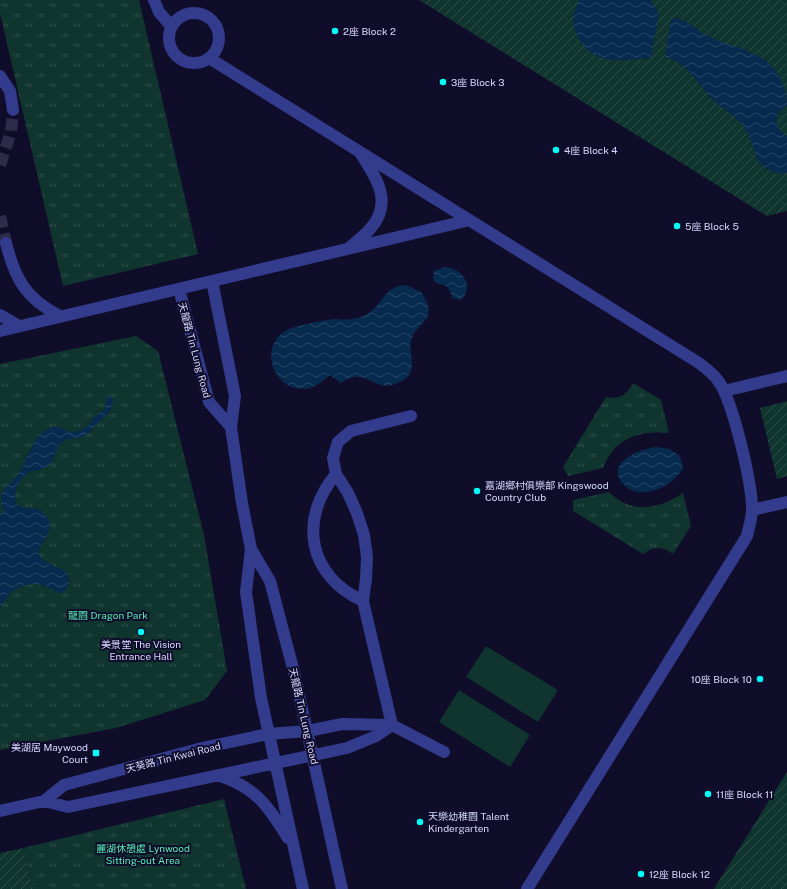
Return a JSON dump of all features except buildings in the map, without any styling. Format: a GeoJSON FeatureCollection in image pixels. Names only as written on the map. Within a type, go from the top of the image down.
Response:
{"type":"FeatureCollection","features":[{"type":"Feature","properties":{"kind":"street"},"geometry":{"type":"LineString","coordinates":[[154,0],[159,12],[172,26]]}},
{"type":"Feature","properties":{"kind":"street"},"geometry":{"type":"LineString","coordinates":[[191,13],[199,13],[213,21],[218,32],[218,44],[209,58],[193,63],[178,57],[169,43],[169,34],[176,20],[191,13]]}},
{"type":"Feature","properties":{"kind":"street"},"geometry":{"type":"LineString","coordinates":[[209,58],[699,363],[710,372],[724,391],[731,408],[751,492],[752,510],[747,536],[528,889]]}},
{"type":"Feature","properties":{"kind":"street"},"geometry":{"type":"LineString","coordinates":[[0,76],[10,91],[13,110]]}},
{"type":"Feature","properties":{"kind":"street"},"geometry":{"type":"LineString","coordinates":[[348,249],[371,229],[378,216],[382,202],[381,190],[377,178],[358,151]]}},
{"type":"Feature","properties":{"kind":"street"},"geometry":{"type":"LineString","coordinates":[[0,330],[470,220]]}},
{"type":"Feature","properties":{"kind":"street"},"geometry":{"type":"LineString","coordinates":[[6,243],[14,270],[26,291],[47,310],[65,315]]}},
{"type":"Feature","properties":{"kind":"street","name":"天龍路 Tin Lung Road"},"geometry":{"type":"LineString","coordinates":[[212,281],[235,396],[231,427],[242,503],[251,549],[246,592],[268,734],[302,889]]}},
{"type":"Feature","properties":{"kind":"street","name":"天龍路 Tin Lung Road"},"geometry":{"type":"LineString","coordinates":[[179,288],[209,402],[231,427]]}},
{"type":"Feature","properties":{"kind":"street"},"geometry":{"type":"LineString","coordinates":[[0,315],[19,326]]}},
{"type":"Feature","properties":{"kind":"street"},"geometry":{"type":"LineString","coordinates":[[724,391],[787,376]]}},
{"type":"Feature","properties":{"kind":"street"},"geometry":{"type":"LineString","coordinates":[[411,416],[358,428],[344,435],[335,449],[333,458],[336,474],[348,493],[357,513],[364,535],[367,557],[363,601],[392,725],[444,752]]}},
{"type":"Feature","properties":{"kind":"street"},"geometry":{"type":"LineString","coordinates":[[336,474],[326,486],[314,515],[313,530],[315,546],[319,560],[327,574],[349,595],[363,601]]}},
{"type":"Feature","properties":{"kind":"street"},"geometry":{"type":"LineString","coordinates":[[752,510],[787,502]]}},
{"type":"Feature","properties":{"kind":"street","name":"天龍路 Tin Lung Road"},"geometry":{"type":"LineString","coordinates":[[251,549],[270,581],[308,731],[342,889]]}},
{"type":"Feature","properties":{"kind":"street","name":"天葵路 Tin Kwai Road"},"geometry":{"type":"LineString","coordinates":[[0,811],[44,801],[64,785],[202,748],[268,734],[308,731],[342,724],[392,725]]}},
{"type":"Feature","properties":{"kind":"street","name":"天葵路 Tin Kwai Road"},"geometry":{"type":"LineString","coordinates":[[44,801],[68,807],[274,762],[347,748],[376,736],[392,725]]}},
{"type":"Feature","properties":{"kind":"street"},"geometry":{"type":"LineString","coordinates":[[216,775],[240,784],[259,798],[267,806],[292,846]]}},
{"type":"Feature","properties":{"kind":"green space"},"geometry":{"type":"Polygon","coordinates":[[[0,0],[139,0],[198,254],[63,286],[0,13],[0,0]]]}},
{"type":"Feature","properties":{"kind":"green space"},"geometry":{"type":"Polygon","coordinates":[[[419,0],[787,0],[787,211],[767,216],[419,0]]]}},
{"type":"Feature","properties":{"kind":"green space","name":"龍園 Dragon Park"},"geometry":{"type":"Polygon","coordinates":[[[136,336],[158,351],[204,535],[227,671],[205,700],[116,728],[0,750],[0,364],[136,336]]]}},
{"type":"Feature","properties":{"kind":"green space"},"geometry":{"type":"Polygon","coordinates":[[[633,383],[661,400],[669,433],[648,433],[629,438],[614,449],[603,468],[568,476],[563,467],[606,397],[615,398],[622,396],[628,391],[633,383]]]}},
{"type":"Feature","properties":{"kind":"green space"},"geometry":{"type":"Polygon","coordinates":[[[787,401],[787,476],[777,479],[760,408],[787,401]]]}},
{"type":"Feature","properties":{"kind":"green space"},"geometry":{"type":"Polygon","coordinates":[[[609,492],[626,504],[645,507],[664,503],[683,493],[691,526],[673,554],[662,548],[654,548],[643,554],[573,511],[573,500],[609,492]]]}},
{"type":"Feature","properties":{"kind":"green space"},"geometry":{"type":"Polygon","coordinates":[[[486,646],[558,690],[538,722],[466,677],[486,646]]]}},
{"type":"Feature","properties":{"kind":"green space"},"geometry":{"type":"Polygon","coordinates":[[[459,690],[530,735],[510,767],[439,722],[459,690]]]}},
{"type":"Feature","properties":{"kind":"green space"},"geometry":{"type":"Polygon","coordinates":[[[787,772],[787,889],[714,889],[787,772]]]}},
{"type":"Feature","properties":{"kind":"green space","name":"麗湖休憩處 Lynwood Sitting-out Area"},"geometry":{"type":"Polygon","coordinates":[[[224,799],[246,889],[33,889],[23,848],[224,799]]]}},
{"type":"Feature","properties":{"kind":"green space"},"geometry":{"type":"Polygon","coordinates":[[[23,848],[33,889],[0,889],[0,853],[23,848]]]}},
{"type":"Feature","properties":{"kind":"water"},"geometry":{"type":"Polygon","coordinates":[[[579,0],[651,0],[659,13],[651,58],[611,60],[596,56],[588,50],[577,36],[574,27],[575,9],[579,0]]]}},
{"type":"Feature","properties":{"kind":"water"},"geometry":{"type":"Polygon","coordinates":[[[677,18],[685,21],[706,35],[751,52],[770,65],[778,74],[787,99],[787,106],[779,113],[776,121],[779,129],[787,136],[787,173],[773,172],[762,165],[756,157],[747,131],[741,123],[714,101],[687,69],[665,57],[671,19],[677,18]]]}},
{"type":"Feature","properties":{"kind":"water"},"geometry":{"type":"Polygon","coordinates":[[[445,267],[451,268],[462,274],[465,279],[467,290],[461,300],[453,298],[448,287],[435,282],[433,279],[434,271],[445,267]]]}},
{"type":"Feature","properties":{"kind":"water"},"geometry":{"type":"Polygon","coordinates":[[[406,285],[421,292],[429,309],[426,319],[414,333],[411,340],[411,370],[409,375],[404,380],[387,386],[357,377],[350,378],[341,383],[330,375],[313,387],[297,388],[287,384],[279,377],[273,368],[271,357],[273,346],[279,336],[289,329],[319,321],[332,319],[347,320],[363,316],[375,308],[392,290],[406,285]]]}},
{"type":"Feature","properties":{"kind":"water"},"geometry":{"type":"Polygon","coordinates":[[[106,395],[113,398],[111,410],[107,415],[85,436],[62,442],[59,445],[51,464],[46,468],[28,473],[18,484],[16,489],[15,499],[21,507],[39,509],[49,519],[49,528],[40,548],[39,554],[42,559],[66,571],[69,580],[67,588],[62,593],[38,585],[23,586],[11,593],[6,598],[0,611],[0,515],[4,511],[1,495],[23,467],[33,445],[42,433],[56,426],[70,432],[80,431],[89,425],[94,417],[105,409],[107,399],[106,395]]]}},
{"type":"Feature","properties":{"kind":"water"},"geometry":{"type":"Polygon","coordinates":[[[657,447],[670,449],[680,456],[683,468],[679,475],[665,486],[656,490],[638,492],[630,490],[623,484],[618,476],[618,470],[621,463],[642,450],[657,447]]]}},
{"type":"Feature","properties":{"kind":"tunnel"},"geometry":{"type":"LineString","coordinates":[[0,165],[11,132],[13,110]]}},
{"type":"Feature","properties":{"kind":"tunnel"},"geometry":{"type":"LineString","coordinates":[[0,216],[6,243]]}},
{"type":"Feature","properties":{"kind":"place","name":"2座 Block 2"},"geometry":{"type":"Point","coordinates":[335,31]}},
{"type":"Feature","properties":{"kind":"place","name":"3座 Block 3"},"geometry":{"type":"Point","coordinates":[443,82]}},
{"type":"Feature","properties":{"kind":"place","name":"4座 Block 4"},"geometry":{"type":"Point","coordinates":[556,150]}},
{"type":"Feature","properties":{"kind":"place","name":"5座 Block 5"},"geometry":{"type":"Point","coordinates":[677,226]}},
{"type":"Feature","properties":{"kind":"place","name":"嘉湖鄉村俱樂部 Kingswood Country Club"},"geometry":{"type":"Point","coordinates":[477,491]}},
{"type":"Feature","properties":{"kind":"place","name":"美景堂 The Vision Entrance Hall"},"geometry":{"type":"Point","coordinates":[141,632]}},
{"type":"Feature","properties":{"kind":"place","name":"10座 Block 10"},"geometry":{"type":"Point","coordinates":[760,679]}},
{"type":"Feature","properties":{"kind":"place","name":"美湖居 Maywood Court"},"geometry":{"type":"Point","coordinates":[96,753]}},
{"type":"Feature","properties":{"kind":"place","name":"11座 Block 11"},"geometry":{"type":"Point","coordinates":[708,794]}},
{"type":"Feature","properties":{"kind":"place","name":"天樂幼稚園 Talent Kindergarten"},"geometry":{"type":"Point","coordinates":[420,822]}},
{"type":"Feature","properties":{"kind":"place","name":"12座 Block 12"},"geometry":{"type":"Point","coordinates":[641,874]}}]}
